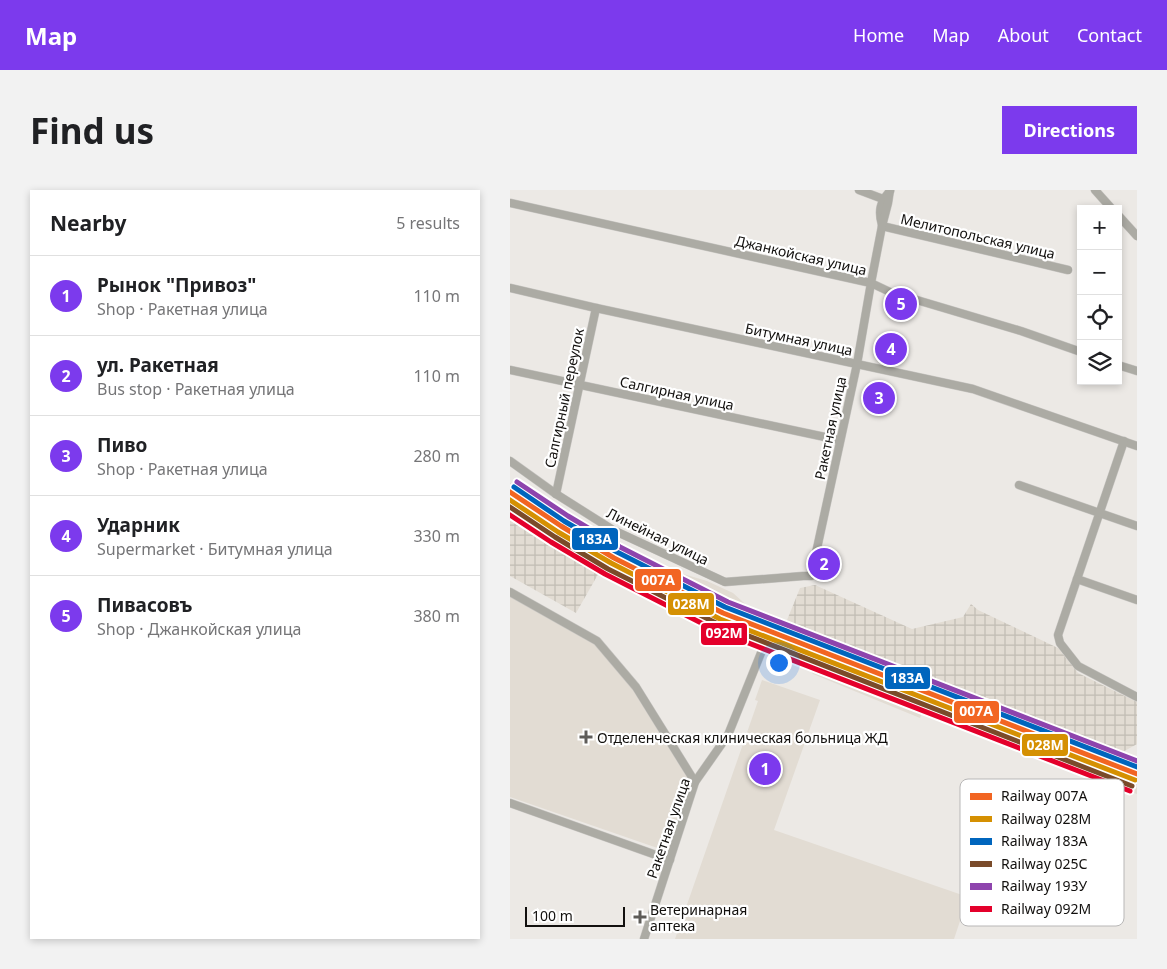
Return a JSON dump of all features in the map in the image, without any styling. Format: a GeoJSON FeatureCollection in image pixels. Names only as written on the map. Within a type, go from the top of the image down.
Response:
{"type":"FeatureCollection","features":[{"type":"Feature","properties":{"kind":"street"},"geometry":{"type":"LineString","coordinates":[[859,190],[883,199]]}},
{"type":"Feature","properties":{"kind":"street","name":"Ракетная улица"},"geometry":{"type":"LineString","coordinates":[[882,226],[880,208],[883,199],[890,190]]}},
{"type":"Feature","properties":{"kind":"street","name":"Ракетная улица"},"geometry":{"type":"LineString","coordinates":[[811,576],[857,364],[890,190]]}},
{"type":"Feature","properties":{"kind":"street"},"geometry":{"type":"LineString","coordinates":[[1095,190],[1108,205]]}},
{"type":"Feature","properties":{"kind":"street","name":"Джанкойская улица"},"geometry":{"type":"LineString","coordinates":[[510,203],[871,283],[890,292],[1021,331],[1077,351]]}},
{"type":"Feature","properties":{"kind":"street"},"geometry":{"type":"LineString","coordinates":[[1122,220],[1137,235]]}},
{"type":"Feature","properties":{"kind":"street","name":"Мелитопольская улица"},"geometry":{"type":"LineString","coordinates":[[882,226],[1068,270]]}},
{"type":"Feature","properties":{"kind":"street","name":"Битумная улица"},"geometry":{"type":"LineString","coordinates":[[510,288],[974,389],[1137,446]]}},
{"type":"Feature","properties":{"kind":"street","name":"Салгирный переулок"},"geometry":{"type":"LineString","coordinates":[[556,494],[596,308]]}},
{"type":"Feature","properties":{"kind":"street"},"geometry":{"type":"LineString","coordinates":[[1122,365],[1137,371]]}},
{"type":"Feature","properties":{"kind":"street","name":"Салгирная улица"},"geometry":{"type":"LineString","coordinates":[[510,370],[840,440]]}},
{"type":"Feature","properties":{"kind":"street"},"geometry":{"type":"LineString","coordinates":[[1124,442],[1058,635],[1060,643],[1078,666],[1137,697]]}},
{"type":"Feature","properties":{"kind":"street","name":"Линейная улица"},"geometry":{"type":"LineString","coordinates":[[510,461],[556,494],[613,530],[725,582],[811,576]]}},
{"type":"Feature","properties":{"kind":"street"},"geometry":{"type":"LineString","coordinates":[[1019,485],[1137,526]]}},
{"type":"Feature","properties":{"kind":"street"},"geometry":{"type":"LineString","coordinates":[[1077,579],[1137,600]]}},
{"type":"Feature","properties":{"kind":"street"},"geometry":{"type":"LineString","coordinates":[[510,592],[597,642],[636,687],[695,782]]}},
{"type":"Feature","properties":{"kind":"street","name":"Ракетная улица"},"geometry":{"type":"LineString","coordinates":[[644,939],[695,782],[728,735],[763,648]]}},
{"type":"Feature","properties":{"kind":"street"},"geometry":{"type":"LineString","coordinates":[[510,804],[670,860]]}},
{"type":"Feature","properties":{"kind":"shaded area"},"geometry":{"type":"Polygon","coordinates":[[[510,483],[524,490],[548,511],[619,555],[707,581],[733,593],[763,620],[788,624],[787,629],[805,636],[806,632],[960,692],[1040,725],[1137,769],[1137,794],[1124,789],[1124,779],[1097,779],[922,713],[920,718],[813,674],[809,669],[781,657],[780,651],[678,606],[588,563],[510,516],[510,483]]]}},
{"type":"Feature","properties":{"kind":"shaded area"},"geometry":{"type":"Polygon","coordinates":[[[510,517],[600,571],[576,613],[510,576],[510,517]]]}},
{"type":"Feature","properties":{"kind":"shaded area"},"geometry":{"type":"Polygon","coordinates":[[[815,585],[912,629],[963,617],[971,604],[978,610],[1058,648],[1078,673],[1137,702],[1137,744],[1121,753],[933,679],[785,625],[800,588],[815,585]]]}},
{"type":"Feature","properties":{"kind":"shaded area","name":"Отделенческая клиническая больница ЖД"},"geometry":{"type":"Polygon","coordinates":[[[510,595],[595,643],[634,691],[690,782],[669,852],[510,797],[510,595]]]}},
{"type":"Feature","properties":{"kind":"shaded area"},"geometry":{"type":"Polygon","coordinates":[[[762,680],[820,700],[774,830],[960,894],[960,921],[954,939],[675,939],[758,701],[755,700],[762,680]]]}},
{"type":"Feature","properties":{"kind":"rail line","name":"193У"},"geometry":{"type":"LineString","coordinates":[[517,482],[568,516],[620,547],[728,602],[1137,761]]}},
{"type":"Feature","properties":{"kind":"rail line","name":"183А"},"geometry":{"type":"LineString","coordinates":[[514,487],[564,521],[617,552],[725,607],[1137,767]]}},
{"type":"Feature","properties":{"kind":"rail line","name":"007А"},"geometry":{"type":"LineString","coordinates":[[510,492],[614,558],[723,613],[1137,774]]}},
{"type":"Feature","properties":{"kind":"rail line","name":"028М"},"geometry":{"type":"LineString","coordinates":[[510,500],[558,532],[611,563],[720,619],[1135,780]]}},
{"type":"Feature","properties":{"kind":"rail line","name":"025С"},"geometry":{"type":"LineString","coordinates":[[510,507],[608,569],[718,624],[1114,779]]}},
{"type":"Feature","properties":{"kind":"rail line","name":"092М"},"geometry":{"type":"LineString","coordinates":[[510,515],[605,574],[715,630],[1099,779]]}},
{"type":"Feature","properties":{"kind":"rail line","name":"025С"},"geometry":{"type":"LineString","coordinates":[[1124,783],[1132,786]]}},
{"type":"Feature","properties":{"kind":"rail line","name":"092М"},"geometry":{"type":"LineString","coordinates":[[1124,789],[1130,791]]}},
{"type":"Feature","properties":{"kind":"place","name":"Пивасовъ"},"geometry":{"type":"Point","coordinates":[901,304]}},
{"type":"Feature","properties":{"kind":"place","name":"Ударник"},"geometry":{"type":"Point","coordinates":[891,349]}},
{"type":"Feature","properties":{"kind":"place","name":"Пиво"},"geometry":{"type":"Point","coordinates":[879,398]}},
{"type":"Feature","properties":{"kind":"place","name":"ул. Ракетная"},"geometry":{"type":"Point","coordinates":[824,564]}},
{"type":"Feature","properties":{"kind":"place","name":"Отделенческая клиническая больница ЖД"},"geometry":{"type":"Point","coordinates":[586,737]}},
{"type":"Feature","properties":{"kind":"place","name":"Рынок \"Привоз\""},"geometry":{"type":"Point","coordinates":[765,769]}},
{"type":"Feature","properties":{"kind":"place","name":"Ветеринарная аптека"},"geometry":{"type":"Point","coordinates":[640,917]}}]}
